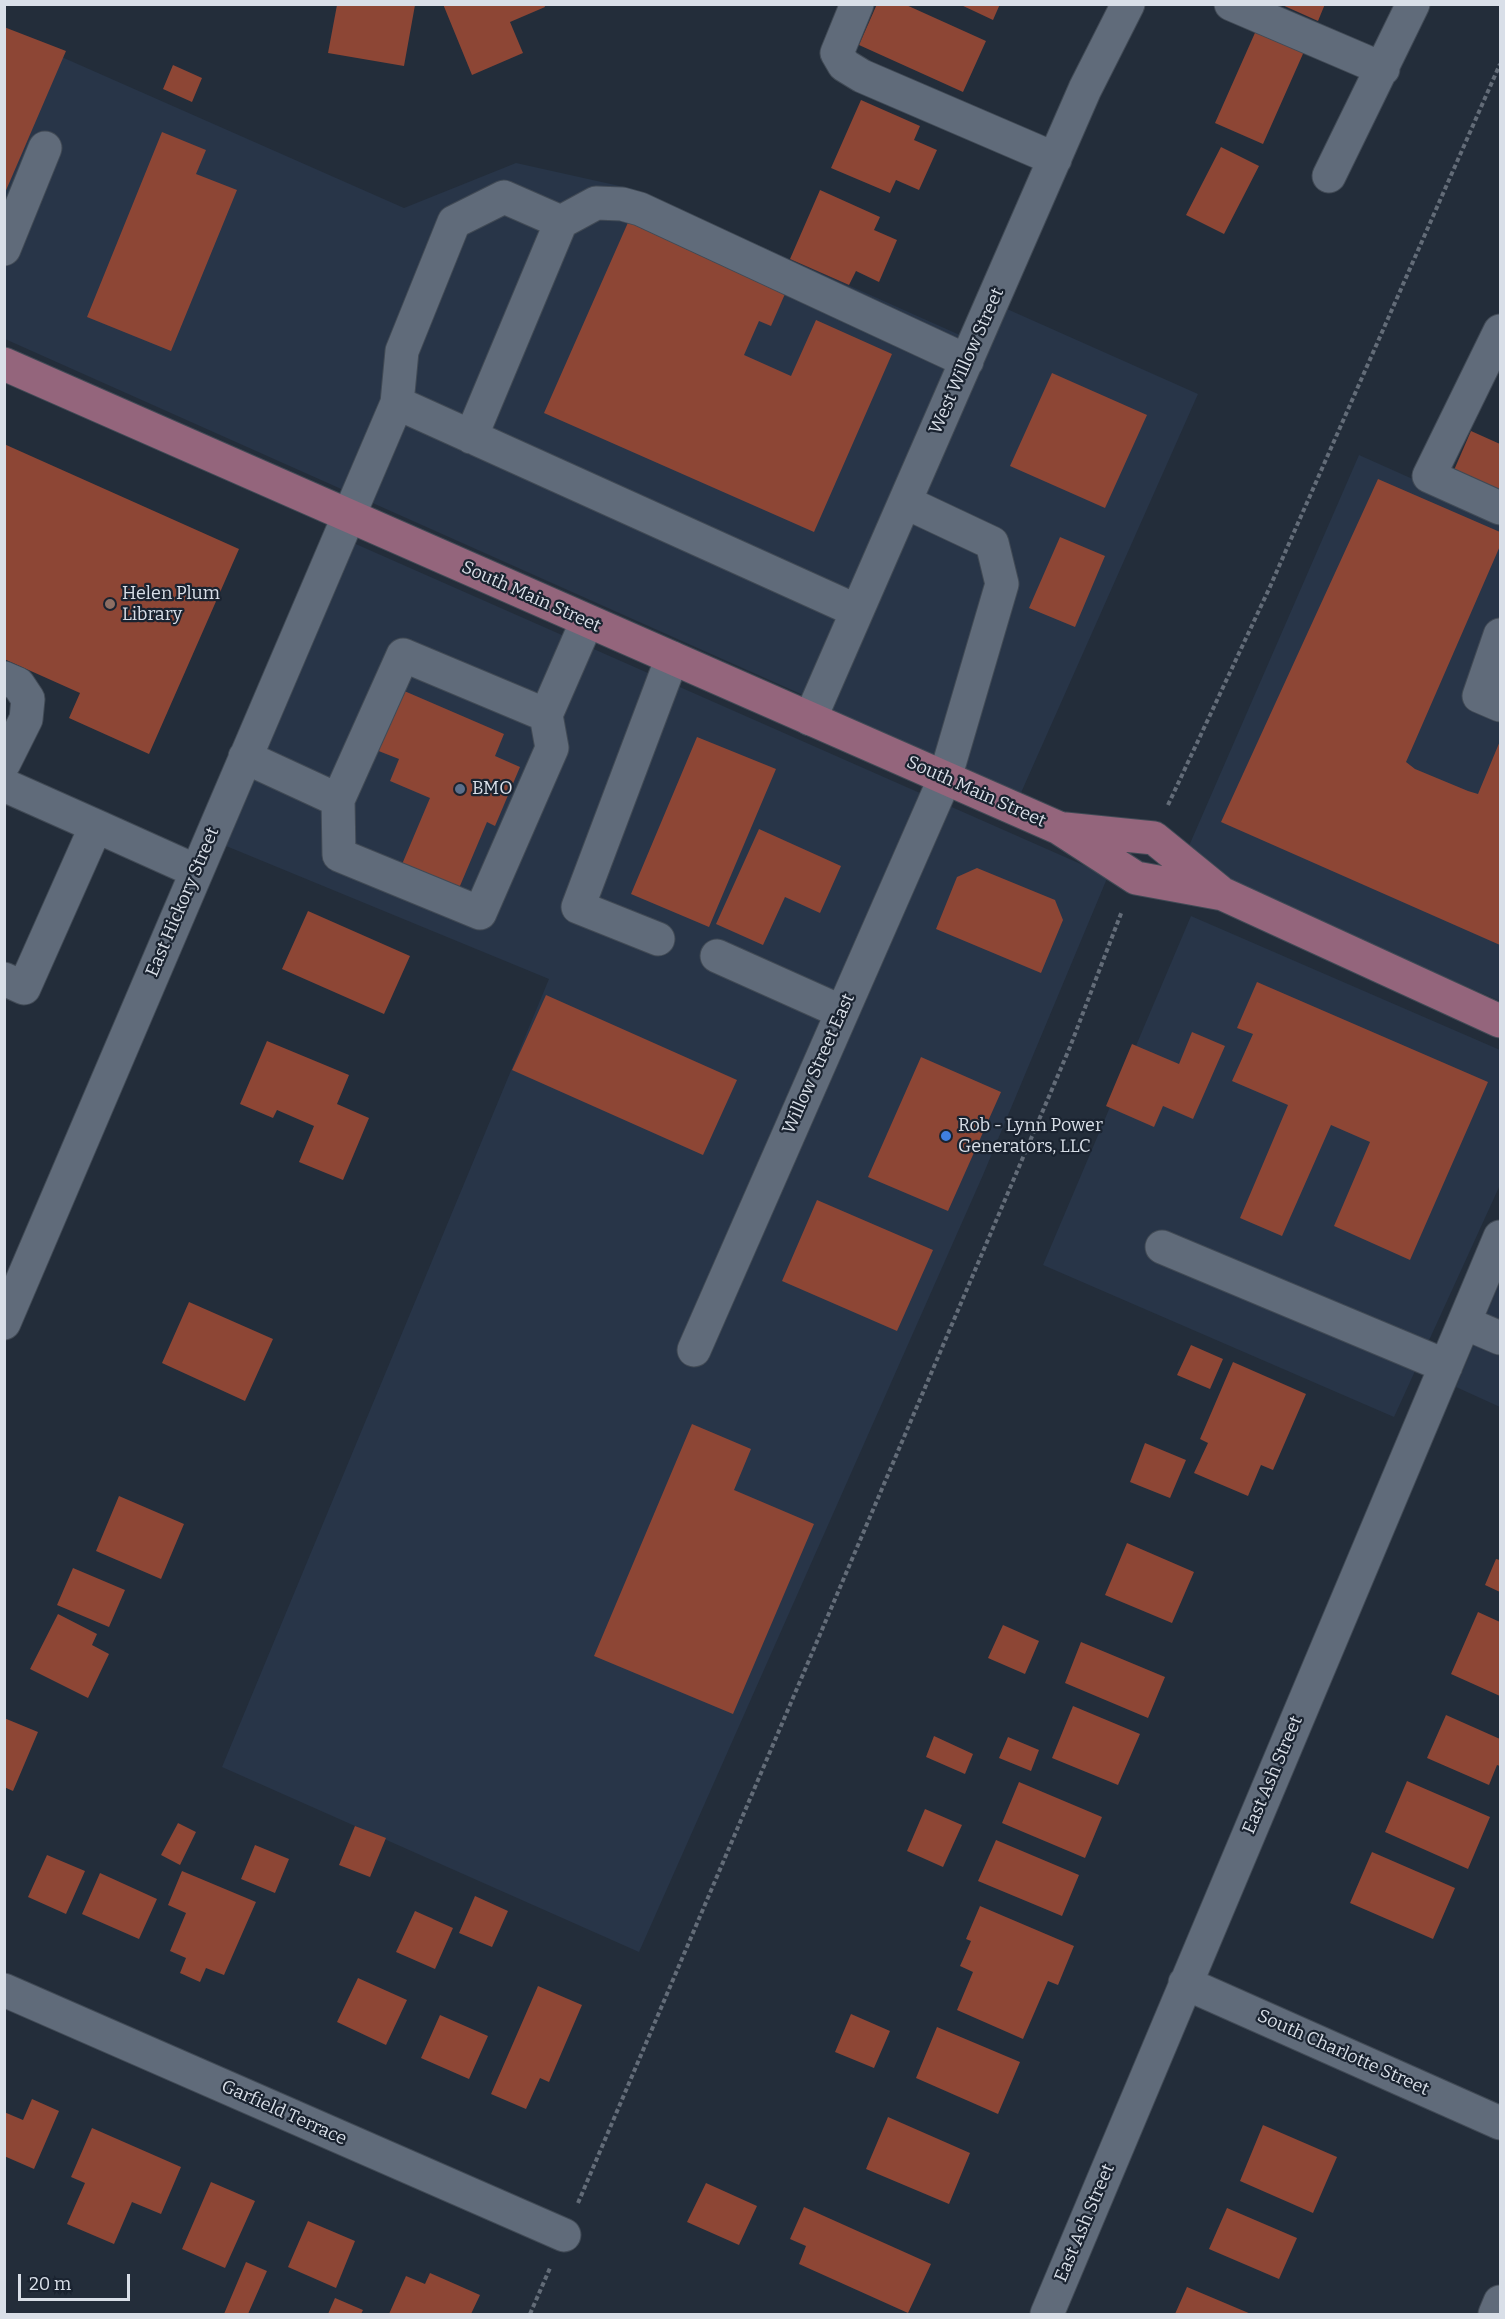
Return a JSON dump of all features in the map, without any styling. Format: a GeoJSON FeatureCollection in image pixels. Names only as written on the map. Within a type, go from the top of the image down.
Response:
{"type":"FeatureCollection","features":[{"type":"Feature","properties":{"kind":"main road","name":"South Main Street"},"geometry":{"type":"LineString","coordinates":[[4,364],[1059,828],[1136,878],[1223,894],[1500,1020]]}},
{"type":"Feature","properties":{"kind":"street"},"geometry":{"type":"LineString","coordinates":[[857,4],[837,53],[844,65],[862,76],[1055,159]]}},
{"type":"Feature","properties":{"kind":"street","name":"West Willow Street"},"geometry":{"type":"LineString","coordinates":[[810,719],[1085,89],[1128,4]]}},
{"type":"Feature","properties":{"kind":"street"},"geometry":{"type":"LineString","coordinates":[[1231,4],[1383,69]]}},
{"type":"Feature","properties":{"kind":"street"},"geometry":{"type":"LineString","coordinates":[[1329,176],[1413,4]]}},
{"type":"Feature","properties":{"kind":"street"},"geometry":{"type":"LineString","coordinates":[[4,249],[45,148]]}},
{"type":"Feature","properties":{"kind":"street","name":"East Hickory Street"},"geometry":{"type":"LineString","coordinates":[[4,1323],[12,1284],[196,871],[397,403],[402,351],[453,222],[504,197],[561,222]]}},
{"type":"Feature","properties":{"kind":"street"},"geometry":{"type":"LineString","coordinates":[[471,437],[561,222],[596,203],[622,204],[640,209],[966,361]]}},
{"type":"Feature","properties":{"kind":"street"},"geometry":{"type":"LineString","coordinates":[[1500,331],[1429,476],[1500,508]]}},
{"type":"Feature","properties":{"kind":"street"},"geometry":{"type":"LineString","coordinates":[[397,403],[857,611]]}},
{"type":"Feature","properties":{"kind":"street","name":"Willow Street East"},"geometry":{"type":"LineString","coordinates":[[694,1350],[945,778],[1002,584],[992,543],[905,502]]}},
{"type":"Feature","properties":{"kind":"street"},"geometry":{"type":"LineString","coordinates":[[546,715],[403,655],[338,800],[339,855],[480,913],[552,748],[546,715],[587,621]]}},
{"type":"Feature","properties":{"kind":"street"},"geometry":{"type":"LineString","coordinates":[[1500,635],[1479,696],[1500,705]]}},
{"type":"Feature","properties":{"kind":"street"},"geometry":{"type":"LineString","coordinates":[[658,939],[578,907],[672,658]]}},
{"type":"Feature","properties":{"kind":"street"},"geometry":{"type":"LineString","coordinates":[[4,678],[18,684],[28,699],[26,720],[4,763]]}},
{"type":"Feature","properties":{"kind":"street"},"geometry":{"type":"LineString","coordinates":[[245,757],[338,800]]}},
{"type":"Feature","properties":{"kind":"street"},"geometry":{"type":"LineString","coordinates":[[4,785],[196,871]]}},
{"type":"Feature","properties":{"kind":"street"},"geometry":{"type":"LineString","coordinates":[[4,980],[24,988],[96,826]]}},
{"type":"Feature","properties":{"kind":"street"},"geometry":{"type":"LineString","coordinates":[[717,956],[842,1012]]}},
{"type":"Feature","properties":{"kind":"street","name":"East Ash Street"},"geometry":{"type":"LineString","coordinates":[[1047,2314],[1500,1237]]}},
{"type":"Feature","properties":{"kind":"street"},"geometry":{"type":"LineString","coordinates":[[1162,1246],[1446,1366]]}},
{"type":"Feature","properties":{"kind":"street"},"geometry":{"type":"LineString","coordinates":[[1465,1323],[1500,1338]]}},
{"type":"Feature","properties":{"kind":"street","name":"South Charlotte Street"},"geometry":{"type":"LineString","coordinates":[[1185,1983],[1500,2123]]}},
{"type":"Feature","properties":{"kind":"street","name":"Garfield Terrace"},"geometry":{"type":"LineString","coordinates":[[4,1990],[564,2235]]}},
{"type":"Feature","properties":{"kind":"street"},"geometry":{"type":"LineString","coordinates":[[1495,2314],[1500,2302]]}},
{"type":"Feature","properties":{"kind":"path"},"geometry":{"type":"LineString","coordinates":[[1164,814],[1269,590],[1500,64]]}},
{"type":"Feature","properties":{"kind":"path"},"geometry":{"type":"LineString","coordinates":[[530,2314],[1065,1058],[1126,902]]}},
{"type":"Feature","properties":{"kind":"shaded area"},"geometry":{"type":"Polygon","coordinates":[[[5,32],[404,208],[516,163],[633,189],[962,336],[803,695],[5,339],[5,32]]]}},
{"type":"Feature","properties":{"kind":"shaded area"},"geometry":{"type":"Polygon","coordinates":[[[1007,309],[1198,394],[1020,795],[829,711],[1007,309]]]}},
{"type":"Feature","properties":{"kind":"shaded area"},"geometry":{"type":"Polygon","coordinates":[[[1359,455],[1500,518],[1500,1001],[1182,862],[1359,455]]]}},
{"type":"Feature","properties":{"kind":"shaded area"},"geometry":{"type":"Polygon","coordinates":[[[324,530],[1108,876],[983,1175],[639,1952],[222,1767],[549,979],[197,834],[324,530]]]}},
{"type":"Feature","properties":{"kind":"shaded area"},"geometry":{"type":"Polygon","coordinates":[[[1191,916],[1500,1050],[1500,1185],[1394,1417],[1043,1265],[1191,916]]]}},
{"type":"Feature","properties":{"kind":"shaded area"},"geometry":{"type":"Polygon","coordinates":[[[1500,1282],[1500,1407],[1456,1387],[1500,1282]]]}},
{"type":"Feature","properties":{"kind":"building"},"geometry":{"type":"Polygon","coordinates":[[[443,4],[544,4],[545,7],[510,22],[523,53],[472,75],[443,4]]]}},
{"type":"Feature","properties":{"kind":"building"},"geometry":{"type":"Polygon","coordinates":[[[877,4],[904,4],[986,41],[963,92],[859,45],[877,4]]]}},
{"type":"Feature","properties":{"kind":"building"},"geometry":{"type":"Polygon","coordinates":[[[959,4],[1000,4],[993,20],[959,4]]]}},
{"type":"Feature","properties":{"kind":"building"},"geometry":{"type":"Polygon","coordinates":[[[1280,4],[1325,4],[1318,21],[1280,4]]]}},
{"type":"Feature","properties":{"kind":"building"},"geometry":{"type":"Polygon","coordinates":[[[337,5],[415,5],[404,66],[328,53],[337,5]]]}},
{"type":"Feature","properties":{"kind":"building"},"geometry":{"type":"Polygon","coordinates":[[[1258,26],[1306,47],[1263,144],[1215,123],[1258,26]]]}},
{"type":"Feature","properties":{"kind":"building"},"geometry":{"type":"Polygon","coordinates":[[[4,27],[66,51],[4,195],[4,27]]]}},
{"type":"Feature","properties":{"kind":"building"},"geometry":{"type":"Polygon","coordinates":[[[173,65],[202,78],[192,102],[163,89],[173,65]]]}},
{"type":"Feature","properties":{"kind":"building"},"geometry":{"type":"Polygon","coordinates":[[[861,100],[920,126],[914,140],[937,150],[919,190],[896,180],[890,193],[831,168],[861,100]]]}},
{"type":"Feature","properties":{"kind":"building"},"geometry":{"type":"Polygon","coordinates":[[[162,132],[206,150],[196,174],[237,190],[171,351],[87,317],[162,132]]]}},
{"type":"Feature","properties":{"kind":"building"},"geometry":{"type":"Polygon","coordinates":[[[1221,147],[1259,166],[1224,234],[1186,215],[1221,147]]]}},
{"type":"Feature","properties":{"kind":"building"},"geometry":{"type":"Polygon","coordinates":[[[820,190],[880,217],[874,230],[897,240],[879,282],[856,271],[849,285],[790,259],[820,190]]]}},
{"type":"Feature","properties":{"kind":"building"},"geometry":{"type":"Polygon","coordinates":[[[630,218],[788,287],[771,326],[759,321],[744,355],[791,376],[816,320],[892,354],[814,532],[544,413],[630,218]]]}},
{"type":"Feature","properties":{"kind":"building"},"geometry":{"type":"Polygon","coordinates":[[[1052,373],[1147,415],[1105,508],[1010,466],[1052,373]]]}},
{"type":"Feature","properties":{"kind":"building"},"geometry":{"type":"Polygon","coordinates":[[[1471,431],[1500,444],[1500,499],[1451,477],[1471,431]]]}},
{"type":"Feature","properties":{"kind":"building","name":"Helen Plum Library"},"geometry":{"type":"Polygon","coordinates":[[[4,444],[239,549],[149,754],[69,718],[80,693],[4,659],[4,444]]]}},
{"type":"Feature","properties":{"kind":"building"},"geometry":{"type":"Polygon","coordinates":[[[1378,479],[1500,532],[1500,546],[1406,762],[1415,769],[1478,794],[1500,741],[1500,945],[1221,822],[1378,479]]]}},
{"type":"Feature","properties":{"kind":"building"},"geometry":{"type":"Polygon","coordinates":[[[1060,537],[1105,556],[1075,627],[1029,608],[1060,537]]]}},
{"type":"Feature","properties":{"kind":"building","name":"BMO"},"geometry":{"type":"Polygon","coordinates":[[[402,690],[504,734],[495,756],[520,767],[495,826],[487,822],[457,893],[400,869],[430,798],[390,781],[399,759],[376,750],[402,690]]]}},
{"type":"Feature","properties":{"kind":"building"},"geometry":{"type":"Polygon","coordinates":[[[697,737],[776,769],[709,927],[631,894],[697,737]]]}},
{"type":"Feature","properties":{"kind":"building"},"geometry":{"type":"Polygon","coordinates":[[[759,829],[841,866],[820,913],[785,897],[763,945],[716,924],[759,829]]]}},
{"type":"Feature","properties":{"kind":"building"},"geometry":{"type":"Polygon","coordinates":[[[977,868],[1055,900],[1063,920],[1041,973],[936,929],[957,877],[977,868]]]}},
{"type":"Feature","properties":{"kind":"building"},"geometry":{"type":"Polygon","coordinates":[[[308,911],[410,956],[384,1014],[282,969],[308,911]]]}},
{"type":"Feature","properties":{"kind":"building"},"geometry":{"type":"Polygon","coordinates":[[[1257,982],[1488,1082],[1410,1260],[1334,1226],[1370,1142],[1331,1125],[1282,1236],[1240,1218],[1288,1105],[1232,1081],[1253,1034],[1237,1028],[1257,982]]]}},
{"type":"Feature","properties":{"kind":"building"},"geometry":{"type":"Polygon","coordinates":[[[546,995],[737,1080],[703,1155],[512,1070],[546,995]]]}},
{"type":"Feature","properties":{"kind":"building"},"geometry":{"type":"Polygon","coordinates":[[[1192,1032],[1225,1046],[1193,1119],[1163,1106],[1154,1127],[1106,1106],[1132,1044],[1179,1064],[1192,1032]]]}},
{"type":"Feature","properties":{"kind":"building"},"geometry":{"type":"Polygon","coordinates":[[[267,1041],[349,1075],[337,1104],[369,1118],[343,1180],[299,1162],[314,1126],[277,1110],[273,1118],[240,1104],[267,1041]]]}},
{"type":"Feature","properties":{"kind":"building"},"geometry":{"type":"Polygon","coordinates":[[[921,1057],[1001,1092],[948,1211],[868,1177],[921,1057]]]}},
{"type":"Feature","properties":{"kind":"building"},"geometry":{"type":"Polygon","coordinates":[[[817,1200],[933,1250],[897,1331],[782,1281],[817,1200]]]}},
{"type":"Feature","properties":{"kind":"building"},"geometry":{"type":"Polygon","coordinates":[[[189,1302],[273,1339],[245,1401],[162,1363],[189,1302]]]}},
{"type":"Feature","properties":{"kind":"building"},"geometry":{"type":"Polygon","coordinates":[[[1191,1345],[1223,1359],[1210,1389],[1177,1375],[1191,1345]]]}},
{"type":"Feature","properties":{"kind":"building"},"geometry":{"type":"Polygon","coordinates":[[[1233,1362],[1306,1394],[1273,1470],[1261,1465],[1248,1496],[1194,1473],[1208,1443],[1200,1439],[1233,1362]]]}},
{"type":"Feature","properties":{"kind":"building"},"geometry":{"type":"Polygon","coordinates":[[[692,1424],[751,1449],[734,1490],[814,1524],[733,1714],[594,1656],[692,1424]]]}},
{"type":"Feature","properties":{"kind":"building"},"geometry":{"type":"Polygon","coordinates":[[[1145,1443],[1186,1460],[1170,1498],[1130,1482],[1145,1443]]]}},
{"type":"Feature","properties":{"kind":"building"},"geometry":{"type":"Polygon","coordinates":[[[119,1496],[184,1524],[161,1579],[96,1551],[119,1496]]]}},
{"type":"Feature","properties":{"kind":"building"},"geometry":{"type":"Polygon","coordinates":[[[1127,1543],[1194,1572],[1172,1623],[1105,1595],[1127,1543]]]}},
{"type":"Feature","properties":{"kind":"building"},"geometry":{"type":"Polygon","coordinates":[[[1496,1559],[1500,1560],[1500,1592],[1485,1585],[1496,1559]]]}},
{"type":"Feature","properties":{"kind":"building"},"geometry":{"type":"Polygon","coordinates":[[[73,1568],[125,1590],[109,1627],[57,1605],[73,1568]]]}},
{"type":"Feature","properties":{"kind":"building"},"geometry":{"type":"Polygon","coordinates":[[[1478,1612],[1500,1622],[1500,1696],[1451,1674],[1478,1612]]]}},
{"type":"Feature","properties":{"kind":"building"},"geometry":{"type":"Polygon","coordinates":[[[58,1614],[97,1634],[92,1645],[109,1654],[88,1698],[30,1669],[58,1614]]]}},
{"type":"Feature","properties":{"kind":"building"},"geometry":{"type":"Polygon","coordinates":[[[1003,1625],[1039,1641],[1025,1674],[988,1658],[1003,1625]]]}},
{"type":"Feature","properties":{"kind":"building"},"geometry":{"type":"Polygon","coordinates":[[[1081,1642],[1165,1677],[1148,1718],[1065,1683],[1081,1642]]]}},
{"type":"Feature","properties":{"kind":"building"},"geometry":{"type":"Polygon","coordinates":[[[1073,1706],[1140,1734],[1118,1785],[1052,1758],[1073,1706]]]}},
{"type":"Feature","properties":{"kind":"building"},"geometry":{"type":"Polygon","coordinates":[[[1446,1715],[1500,1739],[1500,1766],[1497,1765],[1489,1785],[1427,1758],[1446,1715]]]}},
{"type":"Feature","properties":{"kind":"building"},"geometry":{"type":"Polygon","coordinates":[[[4,1718],[38,1732],[13,1791],[4,1787],[4,1718]]]}},
{"type":"Feature","properties":{"kind":"building"},"geometry":{"type":"Polygon","coordinates":[[[934,1736],[973,1754],[965,1774],[926,1757],[934,1736]]]}},
{"type":"Feature","properties":{"kind":"building"},"geometry":{"type":"Polygon","coordinates":[[[1008,1737],[1039,1750],[1031,1771],[999,1758],[1008,1737]]]}},
{"type":"Feature","properties":{"kind":"building"},"geometry":{"type":"Polygon","coordinates":[[[1407,1781],[1490,1817],[1468,1869],[1385,1832],[1407,1781]]]}},
{"type":"Feature","properties":{"kind":"building"},"geometry":{"type":"Polygon","coordinates":[[[1019,1782],[1102,1817],[1085,1858],[1002,1823],[1019,1782]]]}},
{"type":"Feature","properties":{"kind":"building"},"geometry":{"type":"Polygon","coordinates":[[[925,1809],[962,1825],[943,1867],[907,1851],[925,1809]]]}},
{"type":"Feature","properties":{"kind":"building"},"geometry":{"type":"Polygon","coordinates":[[[178,1823],[196,1832],[180,1865],[161,1855],[178,1823]]]}},
{"type":"Feature","properties":{"kind":"building"},"geometry":{"type":"Polygon","coordinates":[[[355,1826],[386,1838],[370,1877],[339,1865],[355,1826]]]}},
{"type":"Feature","properties":{"kind":"building"},"geometry":{"type":"Polygon","coordinates":[[[996,1840],[1079,1875],[1062,1916],[978,1881],[996,1840]]]}},
{"type":"Feature","properties":{"kind":"building"},"geometry":{"type":"Polygon","coordinates":[[[255,1845],[289,1859],[275,1893],[241,1879],[255,1845]]]}},
{"type":"Feature","properties":{"kind":"building"},"geometry":{"type":"Polygon","coordinates":[[[1372,1852],[1455,1888],[1433,1939],[1350,1903],[1372,1852]]]}},
{"type":"Feature","properties":{"kind":"building"},"geometry":{"type":"Polygon","coordinates":[[[47,1855],[85,1871],[66,1914],[28,1897],[47,1855]]]}},
{"type":"Feature","properties":{"kind":"building"},"geometry":{"type":"Polygon","coordinates":[[[182,1871],[256,1902],[224,1975],[206,1968],[200,1982],[180,1973],[186,1958],[170,1951],[186,1913],[168,1905],[182,1871]]]}},
{"type":"Feature","properties":{"kind":"building"},"geometry":{"type":"Polygon","coordinates":[[[100,1873],[157,1899],[139,1939],[82,1914],[100,1873]]]}},
{"type":"Feature","properties":{"kind":"building"},"geometry":{"type":"Polygon","coordinates":[[[475,1896],[508,1911],[492,1947],[459,1933],[475,1896]]]}},
{"type":"Feature","properties":{"kind":"building"},"geometry":{"type":"Polygon","coordinates":[[[980,1906],[1074,1946],[1058,1985],[1048,1981],[1023,2039],[957,2010],[973,1972],[960,1966],[971,1941],[966,1939],[980,1906]]]}},
{"type":"Feature","properties":{"kind":"building"},"geometry":{"type":"Polygon","coordinates":[[[415,1911],[453,1928],[435,1969],[396,1952],[415,1911]]]}},
{"type":"Feature","properties":{"kind":"building"},"geometry":{"type":"Polygon","coordinates":[[[358,1978],[407,2000],[386,2045],[337,2022],[358,1978]]]}},
{"type":"Feature","properties":{"kind":"building"},"geometry":{"type":"Polygon","coordinates":[[[538,1986],[582,2005],[549,2082],[540,2078],[526,2109],[491,2094],[538,1986]]]}},
{"type":"Feature","properties":{"kind":"building"},"geometry":{"type":"Polygon","coordinates":[[[851,2014],[890,2031],[874,2068],[835,2052],[851,2014]]]}},
{"type":"Feature","properties":{"kind":"building"},"geometry":{"type":"Polygon","coordinates":[[[440,2015],[488,2036],[469,2079],[421,2058],[440,2015]]]}},
{"type":"Feature","properties":{"kind":"building"},"geometry":{"type":"Polygon","coordinates":[[[937,2027],[1020,2062],[998,2114],[916,2078],[937,2027]]]}},
{"type":"Feature","properties":{"kind":"building"},"geometry":{"type":"Polygon","coordinates":[[[32,2099],[59,2111],[34,2169],[4,2156],[4,2112],[23,2120],[32,2099]]]}},
{"type":"Feature","properties":{"kind":"building"},"geometry":{"type":"Polygon","coordinates":[[[888,2117],[970,2153],[949,2204],[866,2169],[888,2117]]]}},
{"type":"Feature","properties":{"kind":"building"},"geometry":{"type":"Polygon","coordinates":[[[1263,2125],[1337,2157],[1313,2213],[1240,2181],[1263,2125]]]}},
{"type":"Feature","properties":{"kind":"building"},"geometry":{"type":"Polygon","coordinates":[[[92,2128],[181,2167],[161,2214],[132,2202],[114,2244],[67,2224],[85,2183],[71,2177],[92,2128]]]}},
{"type":"Feature","properties":{"kind":"building"},"geometry":{"type":"Polygon","coordinates":[[[211,2182],[255,2201],[225,2268],[182,2249],[211,2182]]]}},
{"type":"Feature","properties":{"kind":"building"},"geometry":{"type":"Polygon","coordinates":[[[706,2183],[757,2206],[739,2245],[687,2222],[706,2183]]]}},
{"type":"Feature","properties":{"kind":"building"},"geometry":{"type":"Polygon","coordinates":[[[804,2207],[931,2264],[908,2313],[799,2264],[806,2246],[790,2239],[804,2207]]]}},
{"type":"Feature","properties":{"kind":"building"},"geometry":{"type":"Polygon","coordinates":[[[1227,2208],[1297,2238],[1279,2279],[1209,2249],[1227,2208]]]}},
{"type":"Feature","properties":{"kind":"building"},"geometry":{"type":"Polygon","coordinates":[[[308,2221],[355,2241],[336,2288],[288,2267],[308,2221]]]}},
{"type":"Feature","properties":{"kind":"building"},"geometry":{"type":"Polygon","coordinates":[[[246,2262],[267,2271],[248,2314],[224,2314],[246,2262]]]}},
{"type":"Feature","properties":{"kind":"building"},"geometry":{"type":"Polygon","coordinates":[[[430,2273],[480,2295],[471,2314],[389,2314],[406,2276],[425,2284],[430,2273]]]}},
{"type":"Feature","properties":{"kind":"building"},"geometry":{"type":"Polygon","coordinates":[[[1187,2287],[1251,2314],[1175,2314],[1187,2287]]]}},
{"type":"Feature","properties":{"kind":"building"},"geometry":{"type":"Polygon","coordinates":[[[335,2298],[363,2310],[361,2314],[328,2314],[335,2298]]]}},
{"type":"Feature","properties":{"kind":"place","name":"Helen Plum Library"},"geometry":{"type":"Point","coordinates":[110,604]}},
{"type":"Feature","properties":{"kind":"place","name":"BMO"},"geometry":{"type":"Point","coordinates":[460,789]}},
{"type":"Feature","properties":{"kind":"place","name":"Rob - Lynn Power Generators, LLC"},"geometry":{"type":"Point","coordinates":[946,1136]}}]}
